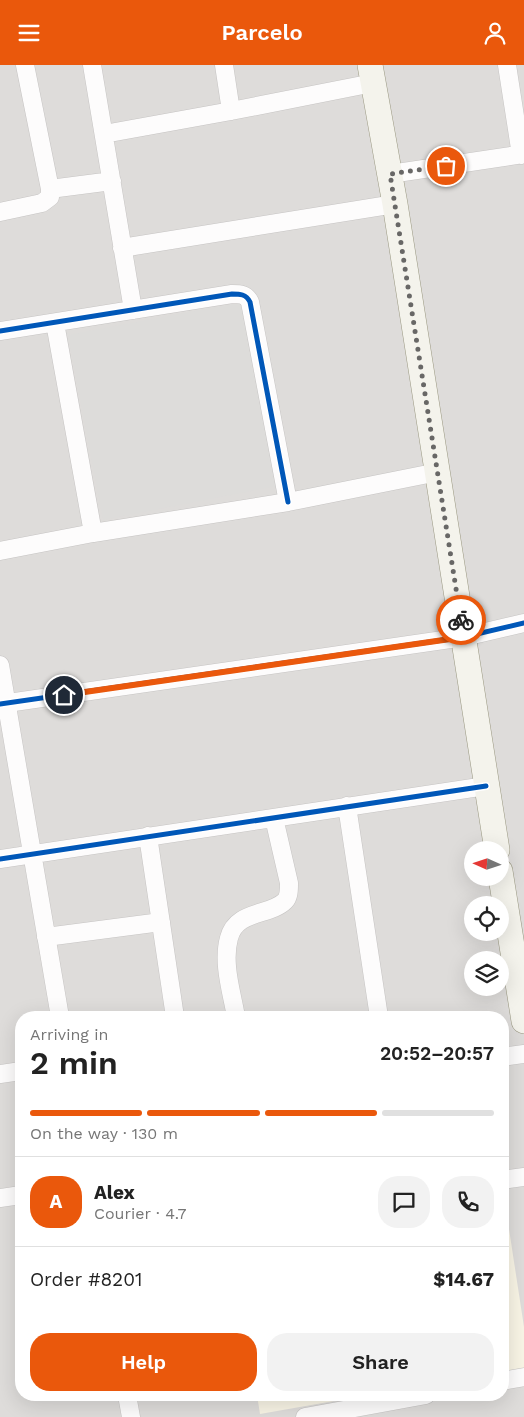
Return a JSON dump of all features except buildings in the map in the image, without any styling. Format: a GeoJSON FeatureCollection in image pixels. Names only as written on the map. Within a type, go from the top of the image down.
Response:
{"type":"FeatureCollection","features":[{"type":"Feature","properties":{"kind":"main road"},"geometry":{"type":"LineString","coordinates":[[372,74],[395,204],[495,841]]}},
{"type":"Feature","properties":{"kind":"main road"},"geometry":{"type":"LineString","coordinates":[[502,886],[524,1021]]}},
{"type":"Feature","properties":{"kind":"street"},"geometry":{"type":"LineString","coordinates":[[92,65],[133,310]]}},
{"type":"Feature","properties":{"kind":"street"},"geometry":{"type":"LineString","coordinates":[[224,65],[231,111]]}},
{"type":"Feature","properties":{"kind":"street"},"geometry":{"type":"LineString","coordinates":[[390,174],[522,154],[507,65]]}},
{"type":"Feature","properties":{"kind":"street"},"geometry":{"type":"LineString","coordinates":[[0,212],[42,203],[50,197],[29,66]]}},
{"type":"Feature","properties":{"kind":"street"},"geometry":{"type":"LineString","coordinates":[[104,134],[231,111],[372,74]]}},
{"type":"Feature","properties":{"kind":"street"},"geometry":{"type":"LineString","coordinates":[[50,189],[112,181]]}},
{"type":"Feature","properties":{"kind":"street"},"geometry":{"type":"LineString","coordinates":[[122,248],[395,204]]}},
{"type":"Feature","properties":{"kind":"street"},"geometry":{"type":"LineString","coordinates":[[0,331],[232,294],[244,294],[248,298],[252,312],[288,502]]}},
{"type":"Feature","properties":{"kind":"street"},"geometry":{"type":"LineString","coordinates":[[55,323],[93,533]]}},
{"type":"Feature","properties":{"kind":"street"},"geometry":{"type":"LineString","coordinates":[[0,551],[93,533],[288,502],[438,472]]}},
{"type":"Feature","properties":{"kind":"street"},"geometry":{"type":"LineString","coordinates":[[3,704],[464,637],[524,623]]}},
{"type":"Feature","properties":{"kind":"street"},"geometry":{"type":"LineString","coordinates":[[0,665],[3,704],[32,854],[59,1011]]}},
{"type":"Feature","properties":{"kind":"street"},"geometry":{"type":"LineString","coordinates":[[0,859],[486,786]]}},
{"type":"Feature","properties":{"kind":"street"},"geometry":{"type":"LineString","coordinates":[[347,806],[378,1011]]}},
{"type":"Feature","properties":{"kind":"street"},"geometry":{"type":"LineString","coordinates":[[235,1011],[228,973],[227,951],[229,936],[236,925],[246,917],[277,906],[285,901],[289,893],[289,883],[274,818]]}},
{"type":"Feature","properties":{"kind":"street"},"geometry":{"type":"LineString","coordinates":[[148,837],[174,1011]]}},
{"type":"Feature","properties":{"kind":"street"},"geometry":{"type":"LineString","coordinates":[[46,937],[160,923]]}},
{"type":"Feature","properties":{"kind":"street"},"geometry":{"type":"LineString","coordinates":[[509,1056],[524,1054]]}},
{"type":"Feature","properties":{"kind":"street"},"geometry":{"type":"LineString","coordinates":[[0,1074],[15,1072]]}},
{"type":"Feature","properties":{"kind":"street"},"geometry":{"type":"LineString","coordinates":[[509,1179],[524,1177]]}},
{"type":"Feature","properties":{"kind":"street"},"geometry":{"type":"LineString","coordinates":[[0,1198],[15,1196]]}},
{"type":"Feature","properties":{"kind":"street"},"geometry":{"type":"LineString","coordinates":[[509,1380],[524,1377]]}},
{"type":"Feature","properties":{"kind":"street"},"geometry":{"type":"LineString","coordinates":[[128,1401],[131,1417]]}},
{"type":"Feature","properties":{"kind":"street"},"geometry":{"type":"LineString","coordinates":[[305,1417],[393,1401]]}},
{"type":"Feature","properties":{"kind":"shaded area"},"geometry":{"type":"Polygon","coordinates":[[[0,65],[524,65],[524,1417],[0,1417],[0,65]]]}},
{"type":"Feature","properties":{"kind":"shaded area"},"geometry":{"type":"Polygon","coordinates":[[[242,302],[277,486],[103,520],[68,335],[242,302]]]}},
{"type":"Feature","properties":{"kind":"shaded area"},"geometry":{"type":"Polygon","coordinates":[[[509,1229],[524,1327],[524,1368],[509,1371],[509,1229]]]}},
{"type":"Feature","properties":{"kind":"shaded area"},"geometry":{"type":"Polygon","coordinates":[[[258,1401],[334,1401],[260,1414],[258,1401]]]}},
{"type":"Feature","properties":{"kind":"cycle path"},"geometry":{"type":"LineString","coordinates":[[0,331],[232,294],[245,296],[250,302],[288,502]]}},
{"type":"Feature","properties":{"kind":"cycle path"},"geometry":{"type":"LineString","coordinates":[[0,704],[464,637],[524,623]]}},
{"type":"Feature","properties":{"kind":"cycle path"},"geometry":{"type":"LineString","coordinates":[[0,859],[486,786]]}},
{"type":"Feature","properties":{"kind":"way so far"},"geometry":{"type":"LineString","coordinates":[[446,166],[390,174],[461,620]]}},
{"type":"Feature","properties":{"kind":"route"},"geometry":{"type":"LineString","coordinates":[[64,695],[464,637],[461,620]]}}]}
